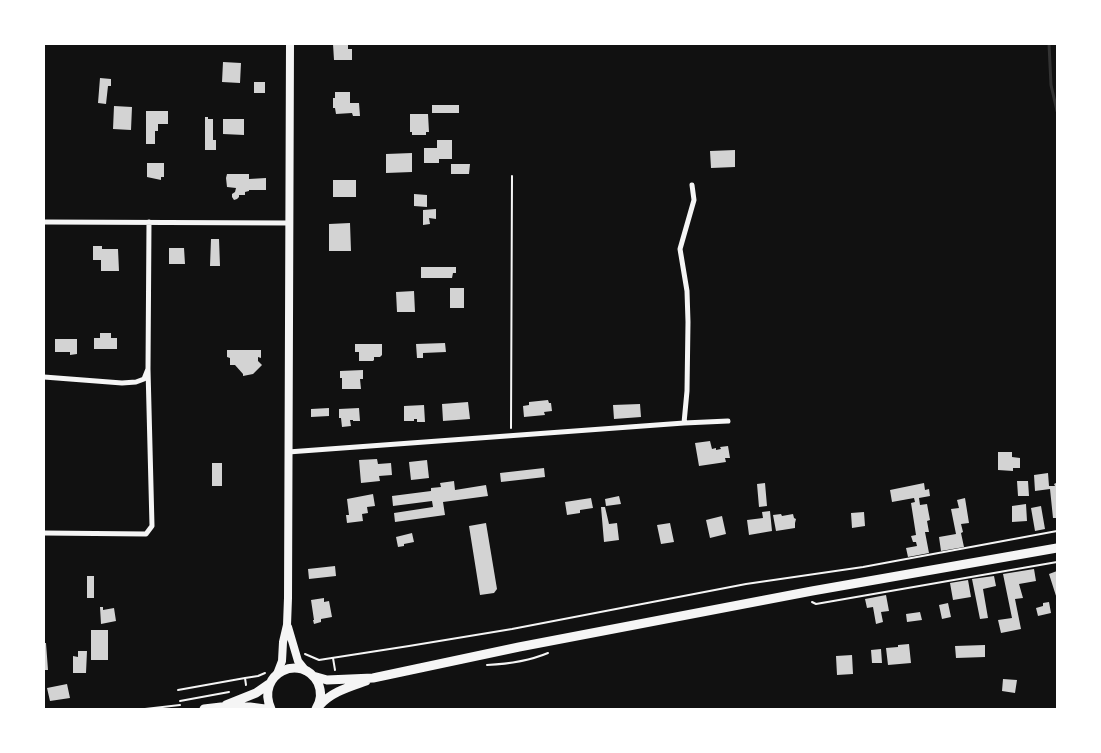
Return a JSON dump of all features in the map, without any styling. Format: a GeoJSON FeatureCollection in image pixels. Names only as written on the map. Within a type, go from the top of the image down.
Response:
{"type":"FeatureCollection","features":[{"type":"Feature","properties":{"kind":"main road"},"geometry":{"type":"LineString","coordinates":[[318,708],[330,695],[373,678],[443,662],[812,591],[1057,548]]}},
{"type":"Feature","properties":{"kind":"main road"},"geometry":{"type":"LineString","coordinates":[[221,707],[256,693],[269,684],[277,674],[289,669],[295,668],[327,680],[373,678]]}},
{"type":"Feature","properties":{"kind":"main road"},"geometry":{"type":"LineString","coordinates":[[310,674],[320,687],[321,693],[318,708]]}},
{"type":"Feature","properties":{"kind":"main road"},"geometry":{"type":"LineString","coordinates":[[269,684],[267,697],[271,709]]}},
{"type":"Feature","properties":{"kind":"main road"},"geometry":{"type":"LineString","coordinates":[[204,709],[221,707],[265,709]]}},
{"type":"Feature","properties":{"kind":"street"},"geometry":{"type":"LineString","coordinates":[[277,674],[282,661],[283,642],[287,625],[290,44]]}},
{"type":"Feature","properties":{"kind":"street"},"geometry":{"type":"LineString","coordinates":[[684,423],[687,391],[688,322],[687,290],[680,249],[694,200],[692,185]]}},
{"type":"Feature","properties":{"kind":"street"},"geometry":{"type":"LineString","coordinates":[[44,222],[290,223]]}},
{"type":"Feature","properties":{"kind":"street"},"geometry":{"type":"LineString","coordinates":[[44,533],[146,534],[152,526],[148,369],[148,222]]}},
{"type":"Feature","properties":{"kind":"street"},"geometry":{"type":"LineString","coordinates":[[44,378],[122,383],[136,382],[144,379],[148,369]]}},
{"type":"Feature","properties":{"kind":"street"},"geometry":{"type":"LineString","coordinates":[[288,452],[728,421]]}},
{"type":"Feature","properties":{"kind":"street"},"geometry":{"type":"LineString","coordinates":[[287,625],[298,661],[310,674]]}},
{"type":"Feature","properties":{"kind":"path"},"geometry":{"type":"LineString","coordinates":[[511,436],[512,176]]}},
{"type":"Feature","properties":{"kind":"path"},"geometry":{"type":"LineString","coordinates":[[302,653],[319,660],[333,658],[512,629],[746,584],[863,567],[1057,531]]}},
{"type":"Feature","properties":{"kind":"path"},"geometry":{"type":"LineString","coordinates":[[809,601],[816,604],[1057,562]]}},
{"type":"Feature","properties":{"kind":"path"},"geometry":{"type":"LineString","coordinates":[[333,658],[336,672]]}},
{"type":"Feature","properties":{"kind":"path"},"geometry":{"type":"LineString","coordinates":[[178,690],[258,676],[267,672]]}},
{"type":"Feature","properties":{"kind":"path"},"geometry":{"type":"LineString","coordinates":[[245,678],[247,688]]}},
{"type":"Feature","properties":{"kind":"path"},"geometry":{"type":"LineString","coordinates":[[145,709],[235,691]]}},
{"type":"Feature","properties":{"kind":"building"},"geometry":{"type":"Polygon","coordinates":[[[333,44],[348,44],[348,49],[352,49],[352,60],[334,60],[333,44]]]}},
{"type":"Feature","properties":{"kind":"building"},"geometry":{"type":"Polygon","coordinates":[[[223,62],[241,63],[240,83],[222,82],[223,62]]]}},
{"type":"Feature","properties":{"kind":"building"},"geometry":{"type":"Polygon","coordinates":[[[100,78],[111,79],[111,86],[108,86],[106,104],[98,103],[100,78]]]}},
{"type":"Feature","properties":{"kind":"building"},"geometry":{"type":"Polygon","coordinates":[[[254,82],[265,82],[265,93],[254,93],[254,82]]]}},
{"type":"Feature","properties":{"kind":"building"},"geometry":{"type":"Polygon","coordinates":[[[335,92],[350,92],[350,103],[359,103],[360,116],[353,116],[352,113],[336,114],[335,108],[333,108],[335,92]]]}},
{"type":"Feature","properties":{"kind":"building"},"geometry":{"type":"Polygon","coordinates":[[[432,105],[459,105],[459,113],[432,113],[432,105]]]}},
{"type":"Feature","properties":{"kind":"building"},"geometry":{"type":"Polygon","coordinates":[[[114,106],[132,107],[131,130],[113,129],[114,106]]]}},
{"type":"Feature","properties":{"kind":"building"},"geometry":{"type":"Polygon","coordinates":[[[146,111],[168,111],[168,124],[158,124],[158,131],[155,131],[155,144],[146,144],[146,111]]]}},
{"type":"Feature","properties":{"kind":"building"},"geometry":{"type":"Polygon","coordinates":[[[410,114],[428,114],[429,132],[426,132],[426,135],[412,135],[412,132],[410,132],[410,114]]]}},
{"type":"Feature","properties":{"kind":"building"},"geometry":{"type":"Polygon","coordinates":[[[205,117],[213,119],[213,140],[216,140],[216,150],[205,150],[205,117]]]}},
{"type":"Feature","properties":{"kind":"building"},"geometry":{"type":"Polygon","coordinates":[[[223,119],[244,119],[244,135],[223,134],[223,119]]]}},
{"type":"Feature","properties":{"kind":"building"},"geometry":{"type":"Polygon","coordinates":[[[437,140],[452,140],[452,159],[439,159],[439,163],[424,163],[424,148],[437,148],[437,140]]]}},
{"type":"Feature","properties":{"kind":"building"},"geometry":{"type":"Polygon","coordinates":[[[735,150],[735,167],[711,168],[710,151],[735,150]]]}},
{"type":"Feature","properties":{"kind":"building"},"geometry":{"type":"Polygon","coordinates":[[[412,153],[412,172],[386,173],[386,154],[412,153]]]}},
{"type":"Feature","properties":{"kind":"building"},"geometry":{"type":"Polygon","coordinates":[[[147,163],[164,163],[164,177],[161,177],[161,180],[147,177],[147,163]]]}},
{"type":"Feature","properties":{"kind":"building"},"geometry":{"type":"Polygon","coordinates":[[[451,164],[470,164],[469,174],[451,174],[451,164]]]}},
{"type":"Feature","properties":{"kind":"building"},"geometry":{"type":"Polygon","coordinates":[[[227,174],[249,174],[249,179],[266,178],[266,190],[249,190],[245,192],[245,195],[239,195],[234,200],[232,194],[236,188],[227,187],[227,174]]]}},
{"type":"Feature","properties":{"kind":"building"},"geometry":{"type":"Polygon","coordinates":[[[333,180],[356,180],[356,197],[333,197],[333,180]]]}},
{"type":"Feature","properties":{"kind":"building"},"geometry":{"type":"Polygon","coordinates":[[[414,194],[427,195],[427,207],[414,206],[414,194]]]}},
{"type":"Feature","properties":{"kind":"building"},"geometry":{"type":"Polygon","coordinates":[[[436,209],[436,219],[429,218],[430,224],[423,225],[423,210],[436,209]]]}},
{"type":"Feature","properties":{"kind":"building"},"geometry":{"type":"Polygon","coordinates":[[[350,223],[351,251],[329,251],[329,224],[350,223]]]}},
{"type":"Feature","properties":{"kind":"building"},"geometry":{"type":"Polygon","coordinates":[[[211,239],[219,239],[220,266],[210,266],[211,239]]]}},
{"type":"Feature","properties":{"kind":"building"},"geometry":{"type":"Polygon","coordinates":[[[93,246],[102,246],[102,249],[118,249],[119,271],[101,271],[101,260],[93,260],[93,246]]]}},
{"type":"Feature","properties":{"kind":"building"},"geometry":{"type":"Polygon","coordinates":[[[169,248],[184,248],[185,264],[169,264],[169,248]]]}},
{"type":"Feature","properties":{"kind":"building"},"geometry":{"type":"Polygon","coordinates":[[[421,267],[456,267],[456,273],[453,273],[452,278],[421,278],[421,267]]]}},
{"type":"Feature","properties":{"kind":"building"},"geometry":{"type":"Polygon","coordinates":[[[450,288],[464,288],[464,308],[450,308],[450,288]]]}},
{"type":"Feature","properties":{"kind":"building"},"geometry":{"type":"Polygon","coordinates":[[[414,291],[415,312],[397,312],[396,292],[414,291]]]}},
{"type":"Feature","properties":{"kind":"building"},"geometry":{"type":"Polygon","coordinates":[[[100,333],[111,333],[111,338],[117,338],[117,349],[94,349],[94,338],[100,338],[100,333]]]}},
{"type":"Feature","properties":{"kind":"building"},"geometry":{"type":"Polygon","coordinates":[[[55,339],[77,339],[77,354],[70,355],[70,352],[55,352],[55,339]]]}},
{"type":"Feature","properties":{"kind":"building"},"geometry":{"type":"Polygon","coordinates":[[[445,343],[446,352],[423,353],[423,358],[417,358],[416,344],[445,343]]]}},
{"type":"Feature","properties":{"kind":"building"},"geometry":{"type":"Polygon","coordinates":[[[355,344],[382,344],[382,355],[374,357],[373,361],[359,361],[359,352],[355,352],[355,344]]]}},
{"type":"Feature","properties":{"kind":"building"},"geometry":{"type":"Polygon","coordinates":[[[227,350],[261,350],[261,358],[258,357],[258,361],[262,365],[253,374],[243,376],[235,365],[230,365],[227,350]]]}},
{"type":"Feature","properties":{"kind":"building"},"geometry":{"type":"Polygon","coordinates":[[[363,370],[363,379],[360,379],[361,389],[342,389],[340,371],[363,370]]]}},
{"type":"Feature","properties":{"kind":"building"},"geometry":{"type":"Polygon","coordinates":[[[548,400],[551,403],[552,411],[544,412],[545,415],[524,417],[523,406],[529,405],[529,402],[548,400]]]}},
{"type":"Feature","properties":{"kind":"building"},"geometry":{"type":"Polygon","coordinates":[[[468,402],[470,419],[443,421],[442,404],[468,402]]]}},
{"type":"Feature","properties":{"kind":"building"},"geometry":{"type":"Polygon","coordinates":[[[640,404],[641,417],[614,419],[613,405],[640,404]]]}},
{"type":"Feature","properties":{"kind":"building"},"geometry":{"type":"Polygon","coordinates":[[[424,405],[425,422],[417,422],[417,419],[414,419],[414,421],[404,421],[404,406],[424,405]]]}},
{"type":"Feature","properties":{"kind":"building"},"geometry":{"type":"Polygon","coordinates":[[[329,408],[329,416],[311,417],[311,409],[329,408]]]}},
{"type":"Feature","properties":{"kind":"building"},"geometry":{"type":"Polygon","coordinates":[[[359,408],[360,421],[350,420],[351,426],[342,427],[339,409],[359,408]]]}},
{"type":"Feature","properties":{"kind":"building"},"geometry":{"type":"Polygon","coordinates":[[[710,441],[712,449],[716,448],[716,450],[721,449],[720,447],[728,446],[730,458],[725,458],[726,462],[699,466],[695,443],[710,441]]]}},
{"type":"Feature","properties":{"kind":"building"},"geometry":{"type":"Polygon","coordinates":[[[998,452],[1012,452],[1012,457],[1020,458],[1020,468],[1013,468],[1013,471],[998,470],[998,452]]]}},
{"type":"Feature","properties":{"kind":"building"},"geometry":{"type":"Polygon","coordinates":[[[377,459],[378,464],[391,463],[392,475],[379,476],[380,481],[361,483],[359,460],[377,459]]]}},
{"type":"Feature","properties":{"kind":"building"},"geometry":{"type":"Polygon","coordinates":[[[427,460],[429,478],[411,480],[409,462],[427,460]]]}},
{"type":"Feature","properties":{"kind":"building"},"geometry":{"type":"Polygon","coordinates":[[[212,463],[222,463],[222,486],[212,486],[212,463]]]}},
{"type":"Feature","properties":{"kind":"building"},"geometry":{"type":"Polygon","coordinates":[[[544,468],[545,477],[501,482],[500,473],[544,468]]]}},
{"type":"Feature","properties":{"kind":"building"},"geometry":{"type":"Polygon","coordinates":[[[1048,473],[1049,486],[1055,486],[1054,484],[1056,483],[1057,518],[1053,518],[1050,489],[1035,491],[1034,475],[1048,473]]]}},
{"type":"Feature","properties":{"kind":"building"},"geometry":{"type":"Polygon","coordinates":[[[454,481],[455,490],[486,485],[488,496],[443,502],[445,515],[395,522],[394,513],[433,507],[432,501],[393,506],[392,496],[431,491],[431,488],[441,487],[440,483],[454,481]]]}},
{"type":"Feature","properties":{"kind":"building"},"geometry":{"type":"Polygon","coordinates":[[[1017,481],[1028,481],[1029,496],[1018,496],[1017,481]]]}},
{"type":"Feature","properties":{"kind":"building"},"geometry":{"type":"Polygon","coordinates":[[[765,483],[767,506],[759,507],[757,484],[765,483]]]}},
{"type":"Feature","properties":{"kind":"building"},"geometry":{"type":"Polygon","coordinates":[[[924,483],[925,490],[929,489],[930,496],[919,498],[920,505],[927,504],[930,520],[927,521],[929,532],[925,532],[929,553],[908,557],[906,548],[917,546],[911,536],[916,535],[911,503],[915,502],[914,498],[892,502],[890,490],[924,483]]]}},
{"type":"Feature","properties":{"kind":"building"},"geometry":{"type":"Polygon","coordinates":[[[373,494],[375,506],[367,507],[368,513],[362,514],[363,521],[347,523],[346,515],[349,515],[347,499],[373,494]]]}},
{"type":"Feature","properties":{"kind":"building"},"geometry":{"type":"Polygon","coordinates":[[[619,496],[621,504],[606,506],[605,499],[619,496]]]}},
{"type":"Feature","properties":{"kind":"building"},"geometry":{"type":"Polygon","coordinates":[[[591,498],[593,508],[567,515],[565,502],[591,498]]]}},
{"type":"Feature","properties":{"kind":"building"},"geometry":{"type":"Polygon","coordinates":[[[965,498],[969,523],[961,524],[964,547],[941,551],[939,537],[956,534],[951,509],[959,508],[957,500],[965,498]]]}},
{"type":"Feature","properties":{"kind":"building"},"geometry":{"type":"Polygon","coordinates":[[[1026,504],[1027,521],[1012,522],[1012,506],[1026,504]]]}},
{"type":"Feature","properties":{"kind":"building"},"geometry":{"type":"Polygon","coordinates":[[[1041,506],[1045,529],[1035,531],[1031,508],[1041,506]]]}},
{"type":"Feature","properties":{"kind":"building"},"geometry":{"type":"Polygon","coordinates":[[[601,507],[605,507],[609,524],[617,523],[619,540],[604,542],[601,507]]]}},
{"type":"Feature","properties":{"kind":"building"},"geometry":{"type":"Polygon","coordinates":[[[770,511],[772,531],[749,535],[747,520],[763,518],[762,512],[770,511]]]}},
{"type":"Feature","properties":{"kind":"building"},"geometry":{"type":"Polygon","coordinates":[[[864,512],[865,526],[852,528],[851,513],[864,512]]]}},
{"type":"Feature","properties":{"kind":"building"},"geometry":{"type":"Polygon","coordinates":[[[781,514],[782,516],[793,514],[796,519],[795,528],[776,531],[773,515],[781,514]]]}},
{"type":"Feature","properties":{"kind":"building"},"geometry":{"type":"Polygon","coordinates":[[[722,516],[726,534],[710,538],[706,520],[722,516]]]}},
{"type":"Feature","properties":{"kind":"building"},"geometry":{"type":"Polygon","coordinates":[[[486,523],[497,589],[494,593],[480,595],[469,526],[486,523]]]}},
{"type":"Feature","properties":{"kind":"building"},"geometry":{"type":"Polygon","coordinates":[[[670,523],[674,542],[661,544],[657,525],[670,523]]]}},
{"type":"Feature","properties":{"kind":"building"},"geometry":{"type":"Polygon","coordinates":[[[412,533],[414,542],[398,547],[396,537],[412,533]]]}},
{"type":"Feature","properties":{"kind":"building"},"geometry":{"type":"Polygon","coordinates":[[[335,566],[336,576],[309,579],[308,569],[335,566]]]}},
{"type":"Feature","properties":{"kind":"building"},"geometry":{"type":"Polygon","coordinates":[[[1034,569],[1036,581],[1019,584],[1023,598],[1015,599],[1021,629],[1001,633],[998,620],[1012,618],[1003,574],[1034,569]]]}},
{"type":"Feature","properties":{"kind":"building"},"geometry":{"type":"Polygon","coordinates":[[[1057,571],[1057,599],[1049,574],[1057,571]]]}},
{"type":"Feature","properties":{"kind":"building"},"geometry":{"type":"Polygon","coordinates":[[[87,576],[94,576],[94,598],[87,598],[87,576]]]}},
{"type":"Feature","properties":{"kind":"building"},"geometry":{"type":"Polygon","coordinates":[[[994,576],[996,586],[983,589],[988,618],[980,619],[972,579],[994,576]]]}},
{"type":"Feature","properties":{"kind":"building"},"geometry":{"type":"Polygon","coordinates":[[[968,580],[971,597],[953,600],[950,583],[968,580]]]}},
{"type":"Feature","properties":{"kind":"building"},"geometry":{"type":"Polygon","coordinates":[[[886,595],[889,611],[881,612],[883,622],[876,624],[873,607],[867,608],[865,599],[886,595]]]}},
{"type":"Feature","properties":{"kind":"building"},"geometry":{"type":"Polygon","coordinates":[[[324,598],[324,602],[329,601],[332,617],[321,619],[321,622],[314,624],[311,600],[324,598]]]}},
{"type":"Feature","properties":{"kind":"building"},"geometry":{"type":"Polygon","coordinates":[[[1049,602],[1051,613],[1038,616],[1036,608],[1043,606],[1043,603],[1049,602]]]}},
{"type":"Feature","properties":{"kind":"building"},"geometry":{"type":"Polygon","coordinates":[[[948,603],[951,617],[942,619],[939,605],[948,603]]]}},
{"type":"Feature","properties":{"kind":"building"},"geometry":{"type":"Polygon","coordinates":[[[100,607],[103,607],[103,610],[114,608],[116,621],[101,624],[100,607]]]}},
{"type":"Feature","properties":{"kind":"building"},"geometry":{"type":"Polygon","coordinates":[[[920,612],[922,620],[907,622],[906,614],[920,612]]]}},
{"type":"Feature","properties":{"kind":"building"},"geometry":{"type":"Polygon","coordinates":[[[91,630],[108,630],[108,660],[91,660],[91,630]]]}},
{"type":"Feature","properties":{"kind":"building"},"geometry":{"type":"Polygon","coordinates":[[[44,643],[46,643],[48,670],[44,670],[44,643]]]}},
{"type":"Feature","properties":{"kind":"building"},"geometry":{"type":"Polygon","coordinates":[[[909,644],[911,663],[888,665],[886,648],[909,644]]]}},
{"type":"Feature","properties":{"kind":"building"},"geometry":{"type":"Polygon","coordinates":[[[985,645],[985,657],[956,658],[955,646],[985,645]]]}},
{"type":"Feature","properties":{"kind":"building"},"geometry":{"type":"Polygon","coordinates":[[[881,649],[882,663],[872,663],[871,650],[881,649]]]}},
{"type":"Feature","properties":{"kind":"building"},"geometry":{"type":"Polygon","coordinates":[[[78,651],[87,651],[86,673],[73,673],[73,656],[78,657],[78,651]]]}},
{"type":"Feature","properties":{"kind":"building"},"geometry":{"type":"Polygon","coordinates":[[[852,655],[853,674],[837,675],[836,656],[852,655]]]}},
{"type":"Feature","properties":{"kind":"building"},"geometry":{"type":"Polygon","coordinates":[[[1003,679],[1017,680],[1015,693],[1002,691],[1003,679]]]}},
{"type":"Feature","properties":{"kind":"building"},"geometry":{"type":"Polygon","coordinates":[[[67,684],[70,698],[50,701],[47,688],[67,684]]]}},
{"type":"Feature","properties":{"kind":"waterway"},"geometry":{"type":"LineString","coordinates":[[1049,44],[1051,85],[1057,111]]}}]}
